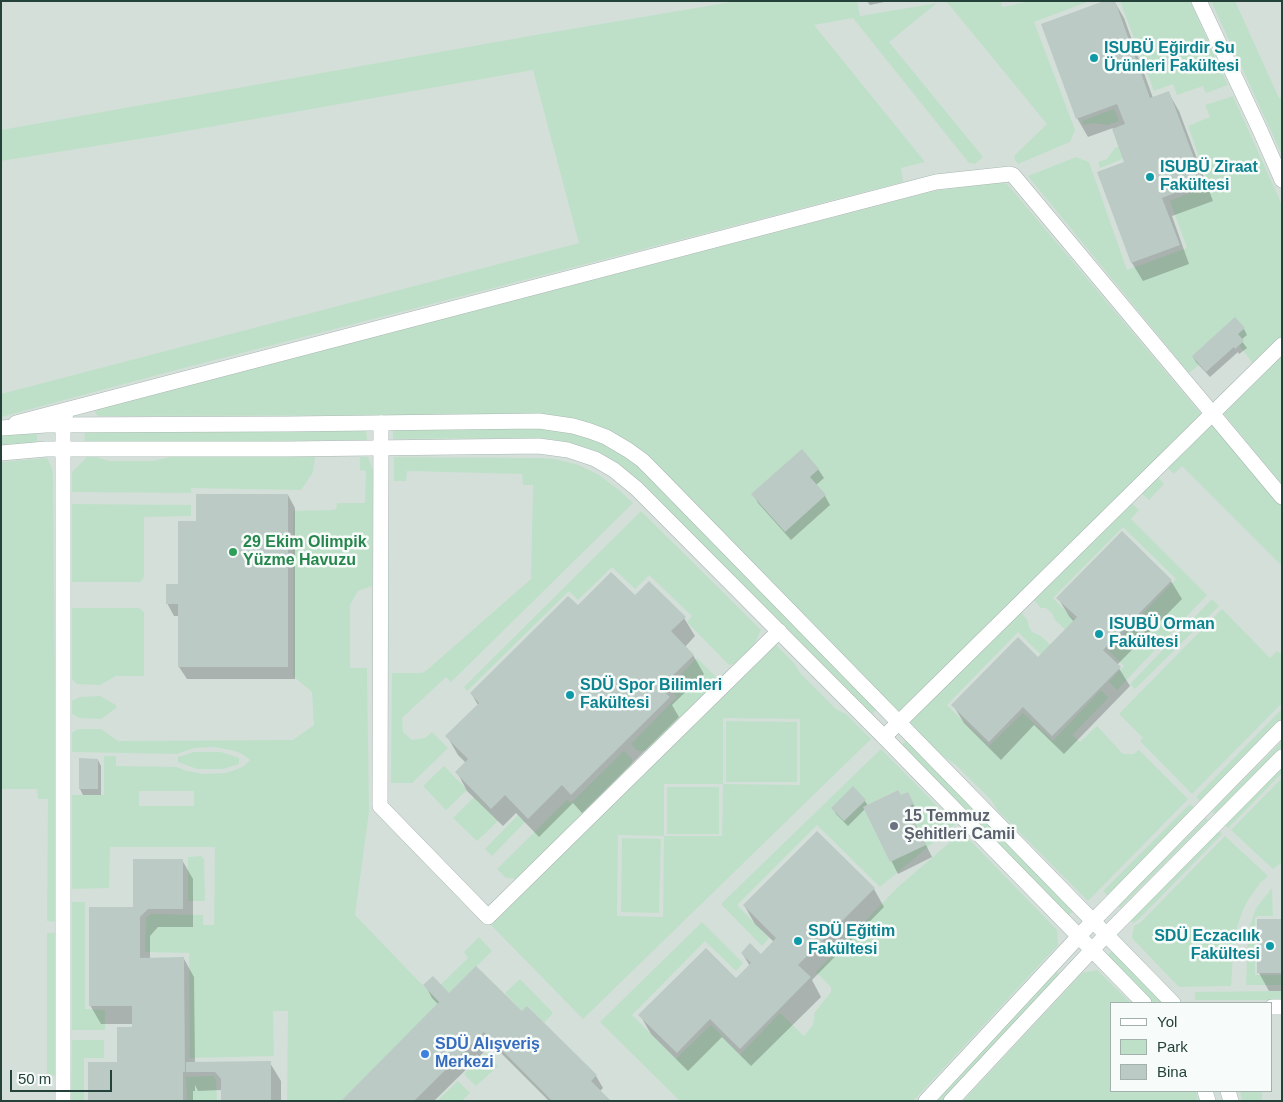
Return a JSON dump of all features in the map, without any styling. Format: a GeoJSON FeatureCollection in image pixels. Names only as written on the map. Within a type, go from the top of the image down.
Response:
{"type":"FeatureCollection","features":[{"type":"Feature","properties":{"kind":"street"},"geometry":{"type":"LineString","coordinates":[[1199,1],[1282,180]]}},
{"type":"Feature","properties":{"kind":"street"},"geometry":{"type":"LineString","coordinates":[[1,428],[71,408],[936,182],[1010,174],[1013,175],[1282,497]]}},
{"type":"Feature","properties":{"kind":"street"},"geometry":{"type":"LineString","coordinates":[[884,736],[1282,345]]}},
{"type":"Feature","properties":{"kind":"street"},"geometry":{"type":"LineString","coordinates":[[63,1101],[63,425],[64,416],[71,408]]}},
{"type":"Feature","properties":{"kind":"street"},"geometry":{"type":"LineString","coordinates":[[1,428],[63,425],[548,422],[565,424],[590,431],[621,445],[642,460],[654,472],[1172,1002]]}},
{"type":"Feature","properties":{"kind":"street"},"geometry":{"type":"LineString","coordinates":[[381,423],[380,806],[488,916],[779,631]]}},
{"type":"Feature","properties":{"kind":"street"},"geometry":{"type":"LineString","coordinates":[[1,453],[63,449],[538,446],[560,448],[588,456],[614,470],[631,484],[884,736],[1143,1002]]}},
{"type":"Feature","properties":{"kind":"street"},"geometry":{"type":"LineString","coordinates":[[926,1101],[1078,936],[1282,728]]}},
{"type":"Feature","properties":{"kind":"street"},"geometry":{"type":"LineString","coordinates":[[951,1101],[1106,934],[1282,757]]}},
{"type":"Feature","properties":{"kind":"shaded area"},"geometry":{"type":"Polygon","coordinates":[[[1,1],[1282,1],[1282,1101],[1,1101],[1,1]]]}},
{"type":"Feature","properties":{"kind":"green space"},"geometry":{"type":"Polygon","coordinates":[[[737,1],[857,1],[860,16],[937,3],[889,42],[983,157],[975,164],[969,163],[853,18],[814,25],[925,162],[901,168],[903,182],[1,417],[1,394],[579,243],[533,70],[158,136],[1,161],[1,130],[737,1]]]}},
{"type":"Feature","properties":{"kind":"green space"},"geometry":{"type":"Polygon","coordinates":[[[946,1],[1001,1],[1002,7],[1032,1],[1090,1],[1034,22],[1075,130],[1070,142],[1018,164],[1014,158],[1015,155],[1047,124],[946,1]]]}},
{"type":"Feature","properties":{"kind":"green space"},"geometry":{"type":"Polygon","coordinates":[[[1120,1],[1190,1],[1228,85],[1206,93],[1203,86],[1177,95],[1173,84],[1154,91],[1120,1]]]}},
{"type":"Feature","properties":{"kind":"green space"},"geometry":{"type":"Polygon","coordinates":[[[1211,1],[1235,1],[1279,98],[1282,97],[1282,155],[1211,1]]]}},
{"type":"Feature","properties":{"kind":"green space"},"geometry":{"type":"Polygon","coordinates":[[[1233,96],[1282,205],[1282,337],[1254,365],[1239,345],[1244,341],[1238,334],[1245,328],[1235,318],[1192,356],[1199,365],[1189,373],[1028,176],[1076,157],[1089,162],[1127,270],[1187,248],[1170,201],[1209,185],[1188,126],[1210,117],[1205,105],[1233,96]]]}},
{"type":"Feature","properties":{"kind":"green space"},"geometry":{"type":"Polygon","coordinates":[[[1114,109],[1119,121],[1108,125],[1093,123],[1084,125],[1082,121],[1114,109]]]}},
{"type":"Feature","properties":{"kind":"green space"},"geometry":{"type":"Polygon","coordinates":[[[1128,143],[1132,155],[1100,168],[1098,162],[1107,159],[1115,148],[1128,143]]]}},
{"type":"Feature","properties":{"kind":"green space"},"geometry":{"type":"Polygon","coordinates":[[[1002,182],[1008,185],[1202,415],[899,712],[659,468],[573,419],[539,415],[99,416],[96,414],[95,410],[934,191],[1002,182]]]}},
{"type":"Feature","properties":{"kind":"green space"},"geometry":{"type":"Polygon","coordinates":[[[1282,353],[1282,485],[1222,412],[1282,353]]]}},
{"type":"Feature","properties":{"kind":"green space"},"geometry":{"type":"Polygon","coordinates":[[[1208,425],[1214,425],[1282,507],[1282,566],[1182,466],[1174,474],[1166,466],[1208,425]]]}},
{"type":"Feature","properties":{"kind":"green space"},"geometry":{"type":"Polygon","coordinates":[[[533,427],[584,436],[613,449],[639,467],[876,707],[875,711],[870,716],[642,483],[615,462],[583,447],[550,439],[393,439],[393,431],[397,429],[533,427]]]}},
{"type":"Feature","properties":{"kind":"green space"},"geometry":{"type":"Polygon","coordinates":[[[366,429],[367,440],[84,443],[85,432],[366,429]]]}},
{"type":"Feature","properties":{"kind":"green space"},"geometry":{"type":"Polygon","coordinates":[[[35,433],[37,441],[35,443],[1,446],[1,436],[35,433]]]}},
{"type":"Feature","properties":{"kind":"green space"},"geometry":{"type":"Polygon","coordinates":[[[87,457],[96,457],[109,461],[154,461],[169,457],[315,457],[313,472],[301,490],[191,488],[191,493],[72,492],[72,472],[87,457]]]}},
{"type":"Feature","properties":{"kind":"green space"},"geometry":{"type":"Polygon","coordinates":[[[360,457],[368,457],[373,470],[372,586],[358,591],[350,605],[350,668],[367,668],[369,812],[355,915],[431,994],[468,958],[464,952],[479,937],[492,951],[341,1101],[287,1101],[288,1011],[273,1011],[274,1056],[190,1058],[189,953],[145,952],[146,918],[151,914],[203,915],[203,925],[214,925],[215,847],[110,847],[109,888],[72,889],[72,795],[104,795],[104,756],[116,756],[116,766],[177,767],[204,774],[225,773],[235,770],[244,766],[250,760],[235,751],[214,747],[194,748],[177,754],[72,752],[72,733],[78,729],[101,729],[118,741],[293,740],[314,725],[312,692],[293,676],[293,511],[333,510],[336,509],[337,503],[365,503],[366,471],[360,470],[360,457]],[[139,791],[139,806],[194,806],[194,791],[139,791]]]}},
{"type":"Feature","properties":{"kind":"green space"},"geometry":{"type":"Polygon","coordinates":[[[394,457],[555,459],[579,465],[599,475],[633,503],[451,682],[446,677],[402,718],[403,732],[412,740],[425,738],[432,732],[448,748],[412,783],[391,783],[392,673],[422,673],[427,670],[531,579],[533,485],[523,485],[522,474],[407,471],[406,481],[394,481],[394,457]]]}},
{"type":"Feature","properties":{"kind":"green space"},"geometry":{"type":"Polygon","coordinates":[[[47,458],[53,474],[57,922],[47,921],[48,799],[38,799],[37,789],[1,789],[1,462],[47,458]]]}},
{"type":"Feature","properties":{"kind":"green space"},"geometry":{"type":"Polygon","coordinates":[[[1157,476],[1164,484],[1149,500],[1140,492],[1157,476]]]}},
{"type":"Feature","properties":{"kind":"green space"},"geometry":{"type":"Polygon","coordinates":[[[1130,502],[1139,510],[1131,519],[1207,595],[1117,690],[1109,682],[1124,666],[1108,650],[1176,579],[1123,527],[1053,598],[1083,628],[1073,637],[1055,620],[1052,613],[1046,608],[1041,608],[1032,598],[1130,502]]]}},
{"type":"Feature","properties":{"kind":"green space"},"geometry":{"type":"Polygon","coordinates":[[[72,504],[191,505],[191,516],[144,517],[144,577],[140,582],[72,582],[72,504]]]}},
{"type":"Feature","properties":{"kind":"green space"},"geometry":{"type":"Polygon","coordinates":[[[641,511],[761,630],[754,645],[734,664],[729,665],[687,622],[692,616],[649,575],[635,589],[612,567],[578,600],[569,591],[467,691],[464,687],[641,511]]]}},
{"type":"Feature","properties":{"kind":"green space"},"geometry":{"type":"Polygon","coordinates":[[[1212,599],[1219,606],[1135,689],[1130,684],[1212,599]]]}},
{"type":"Feature","properties":{"kind":"green space"},"geometry":{"type":"Polygon","coordinates":[[[72,608],[139,608],[144,612],[144,676],[116,676],[100,685],[77,684],[72,679],[72,608]]]}},
{"type":"Feature","properties":{"kind":"green space"},"geometry":{"type":"Polygon","coordinates":[[[1222,609],[1270,658],[1277,651],[1282,654],[1282,703],[1192,794],[1140,741],[1143,738],[1119,714],[1222,609]]]}},
{"type":"Feature","properties":{"kind":"green space"},"geometry":{"type":"Polygon","coordinates":[[[1021,612],[1028,621],[1032,632],[1041,636],[1058,652],[1048,662],[1018,632],[947,705],[989,746],[1023,713],[1053,741],[1101,690],[1108,698],[1072,735],[1080,742],[1097,726],[1123,754],[1134,754],[1139,750],[1188,799],[1088,901],[998,811],[991,800],[955,764],[942,756],[909,722],[1021,612]]]}},
{"type":"Feature","properties":{"kind":"green space"},"geometry":{"type":"Polygon","coordinates":[[[776,645],[794,663],[800,673],[836,709],[846,714],[871,739],[583,1019],[491,925],[776,645]],[[723,718],[723,784],[800,785],[800,719],[723,718]],[[664,784],[664,836],[722,836],[723,784],[664,784]],[[618,835],[617,916],[663,917],[664,836],[618,835]]]}},
{"type":"Feature","properties":{"kind":"green space"},"geometry":{"type":"Polygon","coordinates":[[[697,658],[719,680],[645,751],[638,751],[631,744],[677,697],[668,688],[697,658]]]}},
{"type":"Feature","properties":{"kind":"green space"},"geometry":{"type":"Polygon","coordinates":[[[100,696],[116,705],[116,708],[101,719],[79,718],[72,714],[72,701],[80,697],[100,696]]]}},
{"type":"Feature","properties":{"kind":"green space"},"geometry":{"type":"Polygon","coordinates":[[[1282,709],[1282,721],[1201,802],[1196,797],[1282,709]]]}},
{"type":"Feature","properties":{"kind":"green space"},"geometry":{"type":"Polygon","coordinates":[[[726,721],[797,722],[797,782],[726,782],[726,721]]]}},
{"type":"Feature","properties":{"kind":"green space"},"geometry":{"type":"Polygon","coordinates":[[[907,740],[1075,909],[1068,916],[902,748],[902,744],[907,740]]]}},
{"type":"Feature","properties":{"kind":"green space"},"geometry":{"type":"Polygon","coordinates":[[[1282,741],[1282,746],[1215,814],[1212,811],[1282,741]]]}},
{"type":"Feature","properties":{"kind":"green space"},"geometry":{"type":"Polygon","coordinates":[[[881,749],[955,824],[880,887],[817,825],[737,905],[769,938],[762,946],[721,904],[881,749]],[[897,790],[863,807],[890,862],[926,845],[907,807],[908,792],[901,795],[897,790]]]}},
{"type":"Feature","properties":{"kind":"green space"},"geometry":{"type":"Polygon","coordinates":[[[624,751],[632,759],[632,764],[517,879],[506,878],[497,869],[567,800],[571,803],[624,751]]]}},
{"type":"Feature","properties":{"kind":"green space"},"geometry":{"type":"Polygon","coordinates":[[[194,752],[221,752],[239,758],[239,764],[223,769],[197,769],[178,762],[178,757],[194,752]]]}},
{"type":"Feature","properties":{"kind":"green space"},"geometry":{"type":"Polygon","coordinates":[[[1282,762],[1282,773],[1228,828],[1222,822],[1282,762]]]}},
{"type":"Feature","properties":{"kind":"green space"},"geometry":{"type":"Polygon","coordinates":[[[444,766],[467,790],[446,810],[423,786],[444,766]]]}},
{"type":"Feature","properties":{"kind":"green space"},"geometry":{"type":"Polygon","coordinates":[[[1282,778],[1282,862],[1273,869],[1231,830],[1282,778]]]}},
{"type":"Feature","properties":{"kind":"green space"},"geometry":{"type":"Polygon","coordinates":[[[667,787],[719,787],[719,834],[667,834],[667,787]]]}},
{"type":"Feature","properties":{"kind":"green space"},"geometry":{"type":"Polygon","coordinates":[[[474,797],[498,821],[477,841],[453,818],[474,797]]]}},
{"type":"Feature","properties":{"kind":"green space"},"geometry":{"type":"Polygon","coordinates":[[[1190,804],[1195,809],[1108,896],[1103,891],[1190,804]]]}},
{"type":"Feature","properties":{"kind":"green space"},"geometry":{"type":"Polygon","coordinates":[[[518,815],[525,822],[492,856],[485,849],[518,815]]]}},
{"type":"Feature","properties":{"kind":"green space"},"geometry":{"type":"Polygon","coordinates":[[[1206,818],[1208,820],[1120,908],[1118,906],[1206,818]]]}},
{"type":"Feature","properties":{"kind":"green space"},"geometry":{"type":"Polygon","coordinates":[[[1216,828],[1222,834],[1133,923],[1128,918],[1216,828]]]}},
{"type":"Feature","properties":{"kind":"green space"},"geometry":{"type":"Polygon","coordinates":[[[962,832],[1057,930],[1058,945],[913,1101],[680,1101],[600,1022],[702,922],[743,963],[736,971],[705,941],[632,1015],[676,1059],[711,1025],[740,1055],[780,1013],[804,1036],[813,1025],[815,1012],[831,992],[831,987],[816,972],[898,887],[962,832]]]}},
{"type":"Feature","properties":{"kind":"green space"},"geometry":{"type":"Polygon","coordinates":[[[1225,836],[1268,876],[1261,882],[1248,900],[1238,924],[1234,940],[1231,986],[1180,987],[1132,938],[1134,926],[1141,922],[1225,836]]]}},
{"type":"Feature","properties":{"kind":"green space"},"geometry":{"type":"Polygon","coordinates":[[[622,838],[661,839],[659,913],[621,912],[622,838]]]}},
{"type":"Feature","properties":{"kind":"green space"},"geometry":{"type":"Polygon","coordinates":[[[201,856],[204,859],[205,901],[188,901],[188,857],[201,856]]]}},
{"type":"Feature","properties":{"kind":"green space"},"geometry":{"type":"Polygon","coordinates":[[[1272,888],[1273,916],[1258,916],[1255,918],[1255,975],[1282,975],[1282,985],[1246,985],[1248,932],[1256,908],[1272,888]]]}},
{"type":"Feature","properties":{"kind":"green space"},"geometry":{"type":"Polygon","coordinates":[[[72,902],[85,902],[85,1009],[105,1010],[105,1030],[72,1030],[72,902]]]}},
{"type":"Feature","properties":{"kind":"green space"},"geometry":{"type":"Polygon","coordinates":[[[47,933],[56,933],[56,1076],[47,1075],[47,933]]]}},
{"type":"Feature","properties":{"kind":"green space"},"geometry":{"type":"Polygon","coordinates":[[[1114,949],[1164,1002],[1151,1002],[1108,958],[1108,955],[1114,949]]]}},
{"type":"Feature","properties":{"kind":"green space"},"geometry":{"type":"Polygon","coordinates":[[[1097,970],[1130,1002],[1110,1002],[1110,1092],[1196,1092],[1198,1101],[963,1101],[1082,973],[1097,970]]]}},
{"type":"Feature","properties":{"kind":"green space"},"geometry":{"type":"Polygon","coordinates":[[[1056,971],[1059,975],[941,1101],[935,1101],[1056,971]]]}},
{"type":"Feature","properties":{"kind":"green space"},"geometry":{"type":"Polygon","coordinates":[[[520,979],[553,1013],[544,1023],[528,1006],[522,1011],[505,993],[520,979]]]}},
{"type":"Feature","properties":{"kind":"green space"},"geometry":{"type":"Polygon","coordinates":[[[1282,991],[1282,1000],[1196,1000],[1195,998],[1195,992],[1282,991]]]}},
{"type":"Feature","properties":{"kind":"green space"},"geometry":{"type":"Polygon","coordinates":[[[72,1040],[104,1040],[104,1058],[84,1058],[84,1101],[71,1101],[72,1040]]]}},
{"type":"Feature","properties":{"kind":"green space"},"geometry":{"type":"Polygon","coordinates":[[[485,1053],[498,1066],[476,1086],[464,1074],[485,1053]]]}},
{"type":"Feature","properties":{"kind":"green space"},"geometry":{"type":"Polygon","coordinates":[[[213,1076],[216,1079],[217,1101],[187,1101],[186,1077],[213,1076]]]}},
{"type":"Feature","properties":{"kind":"green space"},"geometry":{"type":"Polygon","coordinates":[[[458,1081],[470,1093],[462,1101],[437,1101],[458,1081]]]}},
{"type":"Feature","properties":{"kind":"green space"},"geometry":{"type":"Polygon","coordinates":[[[1240,1092],[1262,1092],[1262,1099],[1242,1101],[1240,1092]]]}},
{"type":"Feature","properties":{"kind":"building"},"geometry":{"type":"Polygon","coordinates":[[[1104,1],[1115,1],[1150,98],[1169,91],[1203,182],[1162,198],[1180,245],[1131,263],[1097,172],[1124,162],[1112,129],[1125,124],[1117,104],[1076,119],[1041,24],[1104,1]]]}},
{"type":"Feature","properties":{"kind":"building"},"geometry":{"type":"Polygon","coordinates":[[[1235,317],[1245,328],[1238,334],[1244,341],[1235,349],[1234,347],[1206,372],[1192,356],[1235,317]]]}},
{"type":"Feature","properties":{"kind":"building"},"geometry":{"type":"Polygon","coordinates":[[[802,449],[819,469],[810,477],[826,495],[785,532],[751,494],[802,449]]]}},
{"type":"Feature","properties":{"kind":"building","name":"29 Ekim Olimpik Yüzme Havuzu"},"geometry":{"type":"Polygon","coordinates":[[[196,494],[288,494],[288,667],[178,667],[178,604],[166,604],[166,584],[178,584],[178,521],[196,521],[196,494]]]}},
{"type":"Feature","properties":{"kind":"building","name":"ISUBÜ Orman Fakültesi"},"geometry":{"type":"Polygon","coordinates":[[[1122,531],[1172,580],[1103,650],[1121,667],[1052,736],[1023,707],[989,742],[951,705],[1018,637],[1038,657],[1077,617],[1056,598],[1122,531]]]}},
{"type":"Feature","properties":{"kind":"building","name":"SDÜ Spor Bilimleri Fakültesi"},"geometry":{"type":"Polygon","coordinates":[[[611,572],[635,595],[649,581],[686,617],[671,631],[694,655],[660,688],[670,697],[571,795],[562,785],[528,819],[505,795],[491,809],[455,772],[468,759],[445,736],[479,703],[470,693],[568,596],[578,605],[611,572]]]}},
{"type":"Feature","properties":{"kind":"building"},"geometry":{"type":"Polygon","coordinates":[[[79,758],[98,759],[98,789],[79,789],[79,758]]]}},
{"type":"Feature","properties":{"kind":"building"},"geometry":{"type":"Polygon","coordinates":[[[853,786],[866,800],[844,821],[831,808],[853,786]]]}},
{"type":"Feature","properties":{"kind":"building","name":"15 Temmuz Şehitleri Camii"},"geometry":{"type":"Polygon","coordinates":[[[898,790],[901,795],[908,792],[914,804],[907,807],[926,845],[890,862],[863,807],[898,790]]]}},
{"type":"Feature","properties":{"kind":"building","name":"SDÜ Eğitim Fakültesi"},"geometry":{"type":"Polygon","coordinates":[[[817,831],[875,888],[798,965],[811,977],[740,1049],[710,1019],[677,1053],[638,1015],[706,948],[736,978],[751,963],[741,953],[750,943],[761,954],[776,938],[743,905],[817,831]]]}},
{"type":"Feature","properties":{"kind":"building"},"geometry":{"type":"Polygon","coordinates":[[[133,859],[183,859],[183,909],[148,909],[140,917],[140,958],[184,957],[185,1072],[183,1072],[183,1101],[88,1101],[88,1062],[117,1062],[117,1027],[132,1027],[132,1006],[89,1006],[89,907],[133,907],[133,859]]]}},
{"type":"Feature","properties":{"kind":"building","name":"SDÜ Eczacılık Fakültesi"},"geometry":{"type":"Polygon","coordinates":[[[1257,919],[1282,919],[1282,973],[1257,973],[1257,919]]]}},
{"type":"Feature","properties":{"kind":"building","name":"SDÜ Alışveriş Merkezi"},"geometry":{"type":"Polygon","coordinates":[[[476,966],[522,1011],[527,1006],[597,1075],[591,1081],[611,1101],[552,1101],[484,1032],[414,1101],[341,1101],[439,1002],[423,985],[433,976],[449,993],[476,966]]]}},
{"type":"Feature","properties":{"kind":"building"},"geometry":{"type":"Polygon","coordinates":[[[271,1061],[271,1101],[221,1101],[221,1079],[215,1072],[186,1072],[186,1062],[271,1061]]]}},
{"type":"Feature","properties":{"kind":"place","name":"ISUBÜ Eğirdir Su Ürünleri Fakültesi"},"geometry":{"type":"Point","coordinates":[1094,58]}},
{"type":"Feature","properties":{"kind":"place","name":"ISUBÜ Ziraat Fakültesi"},"geometry":{"type":"Point","coordinates":[1150,177]}},
{"type":"Feature","properties":{"kind":"place","name":"29 Ekim Olimpik Yüzme Havuzu"},"geometry":{"type":"Point","coordinates":[233,552]}},
{"type":"Feature","properties":{"kind":"place","name":"ISUBÜ Orman Fakültesi"},"geometry":{"type":"Point","coordinates":[1099,634]}},
{"type":"Feature","properties":{"kind":"place","name":"SDÜ Spor Bilimleri Fakültesi"},"geometry":{"type":"Point","coordinates":[570,695]}},
{"type":"Feature","properties":{"kind":"place","name":"15 Temmuz Şehitleri Camii"},"geometry":{"type":"Point","coordinates":[894,826]}},
{"type":"Feature","properties":{"kind":"place","name":"SDÜ Eğitim Fakültesi"},"geometry":{"type":"Point","coordinates":[798,941]}},
{"type":"Feature","properties":{"kind":"place","name":"SDÜ Eczacılık Fakültesi"},"geometry":{"type":"Point","coordinates":[1270,946]}},
{"type":"Feature","properties":{"kind":"place","name":"SDÜ Alışveriş Merkezi"},"geometry":{"type":"Point","coordinates":[425,1054]}}]}
